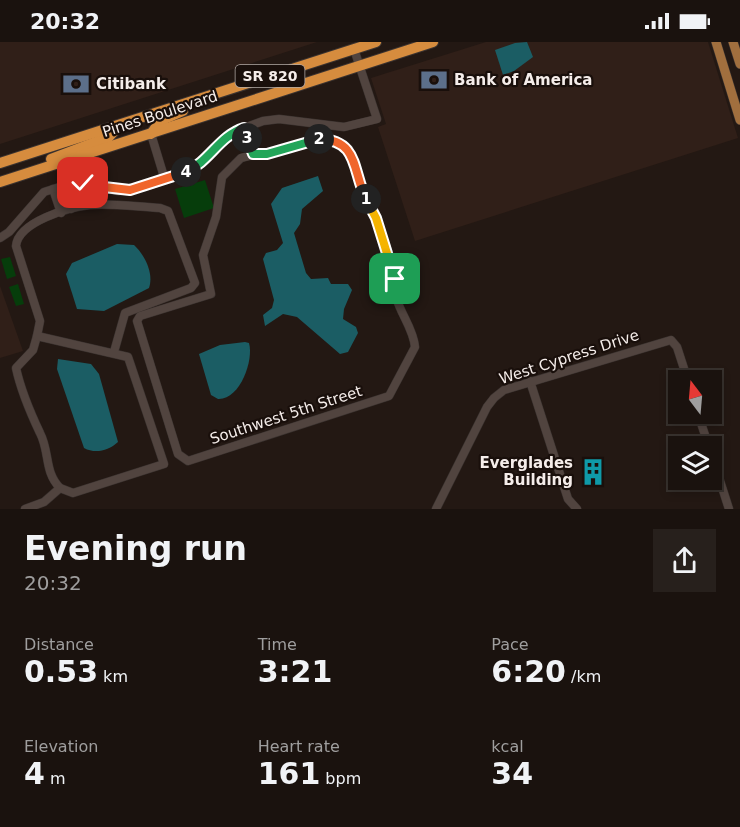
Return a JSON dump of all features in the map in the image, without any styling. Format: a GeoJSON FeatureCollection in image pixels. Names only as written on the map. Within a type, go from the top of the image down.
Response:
{"type":"FeatureCollection","features":[{"type":"Feature","properties":{"kind":"highway","name":"Pines Boulevard"},"geometry":{"type":"LineString","coordinates":[[0,163],[376,42]]}},
{"type":"Feature","properties":{"kind":"highway","name":"Pines Boulevard"},"geometry":{"type":"LineString","coordinates":[[0,182],[359,64],[433,42]]}},
{"type":"Feature","properties":{"kind":"highway"},"geometry":{"type":"LineString","coordinates":[[151,134],[156,125],[165,118],[230,93],[236,87]]}},
{"type":"Feature","properties":{"kind":"highway"},"geometry":{"type":"LineString","coordinates":[[33,171],[67,152],[109,137],[119,124]]}},
{"type":"Feature","properties":{"kind":"main road"},"geometry":{"type":"LineString","coordinates":[[716,42],[740,120]]}},
{"type":"Feature","properties":{"kind":"main road"},"geometry":{"type":"LineString","coordinates":[[733,42],[740,64]]}},
{"type":"Feature","properties":{"kind":"street"},"geometry":{"type":"LineString","coordinates":[[0,238],[14,228],[39,196],[63,185],[83,183],[130,190],[165,180],[195,169],[228,134],[279,119],[344,127],[377,119],[354,49]]}},
{"type":"Feature","properties":{"kind":"street"},"geometry":{"type":"LineString","coordinates":[[244,128],[253,154]]}},
{"type":"Feature","properties":{"kind":"street"},"geometry":{"type":"LineString","coordinates":[[151,134],[165,180]]}},
{"type":"Feature","properties":{"kind":"street","name":"Southwest 5th Street"},"geometry":{"type":"LineString","coordinates":[[320,139],[340,143],[349,149],[361,188],[376,218],[395,279],[393,289],[414,339],[415,347],[389,396],[188,461],[182,459],[178,454],[137,321],[140,316],[210,294],[203,255],[216,217],[222,177],[230,166],[241,158],[253,154],[267,154],[320,139]]}},
{"type":"Feature","properties":{"kind":"street"},"geometry":{"type":"LineString","coordinates":[[63,185],[71,209]]}},
{"type":"Feature","properties":{"kind":"street"},"geometry":{"type":"LineString","coordinates":[[53,189],[61,213]]}},
{"type":"Feature","properties":{"kind":"street"},"geometry":{"type":"LineString","coordinates":[[37,336],[123,354],[131,362],[164,464],[73,493],[60,489],[48,470],[40,432],[28,408],[16,368],[33,350],[40,321],[16,246],[25,229],[36,221],[71,209],[91,205],[165,209],[195,283],[191,288],[125,313],[114,352]]}},
{"type":"Feature","properties":{"kind":"street","name":"West Cypress Drive"},"geometry":{"type":"LineString","coordinates":[[436,509],[494,398],[504,390],[671,340],[677,346],[685,370]]}},
{"type":"Feature","properties":{"kind":"street"},"geometry":{"type":"LineString","coordinates":[[530,381],[568,499],[577,509]]}},
{"type":"Feature","properties":{"kind":"street"},"geometry":{"type":"LineString","coordinates":[[722,487],[729,509]]}},
{"type":"Feature","properties":{"kind":"street"},"geometry":{"type":"LineString","coordinates":[[25,509],[44,502],[60,489]]}},
{"type":"Feature","properties":{"kind":"shaded area"},"geometry":{"type":"Polygon","coordinates":[[[0,42],[317,42],[0,144],[0,42]]]}},
{"type":"Feature","properties":{"kind":"shaded area"},"geometry":{"type":"Polygon","coordinates":[[[486,42],[708,42],[738,138],[415,241],[378,127],[386,124],[371,78],[486,42]]]}},
{"type":"Feature","properties":{"kind":"shaded area"},"geometry":{"type":"Polygon","coordinates":[[[0,286],[23,351],[0,358],[0,286]]]}},
{"type":"Feature","properties":{"kind":"green space"},"geometry":{"type":"Polygon","coordinates":[[[205,180],[214,208],[184,218],[175,189],[205,180]]]}},
{"type":"Feature","properties":{"kind":"green space"},"geometry":{"type":"Polygon","coordinates":[[[10,257],[16,276],[7,279],[1,259],[10,257]]]}},
{"type":"Feature","properties":{"kind":"green space"},"geometry":{"type":"Polygon","coordinates":[[[18,284],[24,304],[16,306],[9,287],[18,284]]]}},
{"type":"Feature","properties":{"kind":"water"},"geometry":{"type":"Polygon","coordinates":[[[527,42],[533,57],[514,71],[503,75],[495,50],[515,43],[527,42]]]}},
{"type":"Feature","properties":{"kind":"water"},"geometry":{"type":"Polygon","coordinates":[[[318,176],[323,191],[302,209],[300,224],[294,233],[306,273],[311,279],[328,278],[331,284],[348,284],[352,290],[344,309],[343,319],[356,327],[358,333],[348,352],[340,354],[297,317],[283,314],[265,326],[263,315],[272,308],[274,300],[263,259],[266,253],[277,250],[283,243],[271,204],[282,188],[318,176]]]}},
{"type":"Feature","properties":{"kind":"water"},"geometry":{"type":"Polygon","coordinates":[[[117,244],[134,245],[142,254],[148,265],[149,288],[104,311],[77,309],[66,274],[72,263],[117,244]]]}},
{"type":"Feature","properties":{"kind":"water"},"geometry":{"type":"Polygon","coordinates":[[[249,343],[250,350],[244,378],[233,393],[226,398],[218,399],[211,395],[199,354],[220,345],[249,343]]]}},
{"type":"Feature","properties":{"kind":"water"},"geometry":{"type":"Polygon","coordinates":[[[58,359],[91,364],[99,374],[118,442],[114,445],[97,451],[84,448],[57,369],[58,359]]]}},
{"type":"Feature","properties":{"kind":"place","name":"Bank of America"},"geometry":{"type":"Point","coordinates":[434,80]}},
{"type":"Feature","properties":{"kind":"place","name":"Citibank"},"geometry":{"type":"Point","coordinates":[76,84]}},
{"type":"Feature","properties":{"kind":"place","name":"Everglades Building"},"geometry":{"type":"Point","coordinates":[593,472]}},
{"type":"Feature","properties":{"kind":"route"},"geometry":{"type":"LineString","coordinates":[[83,183],[119,190],[145,187],[195,169],[228,134],[244,128],[253,154],[267,154],[320,139],[340,143],[349,149],[361,188],[376,218],[395,279]]}}]}
